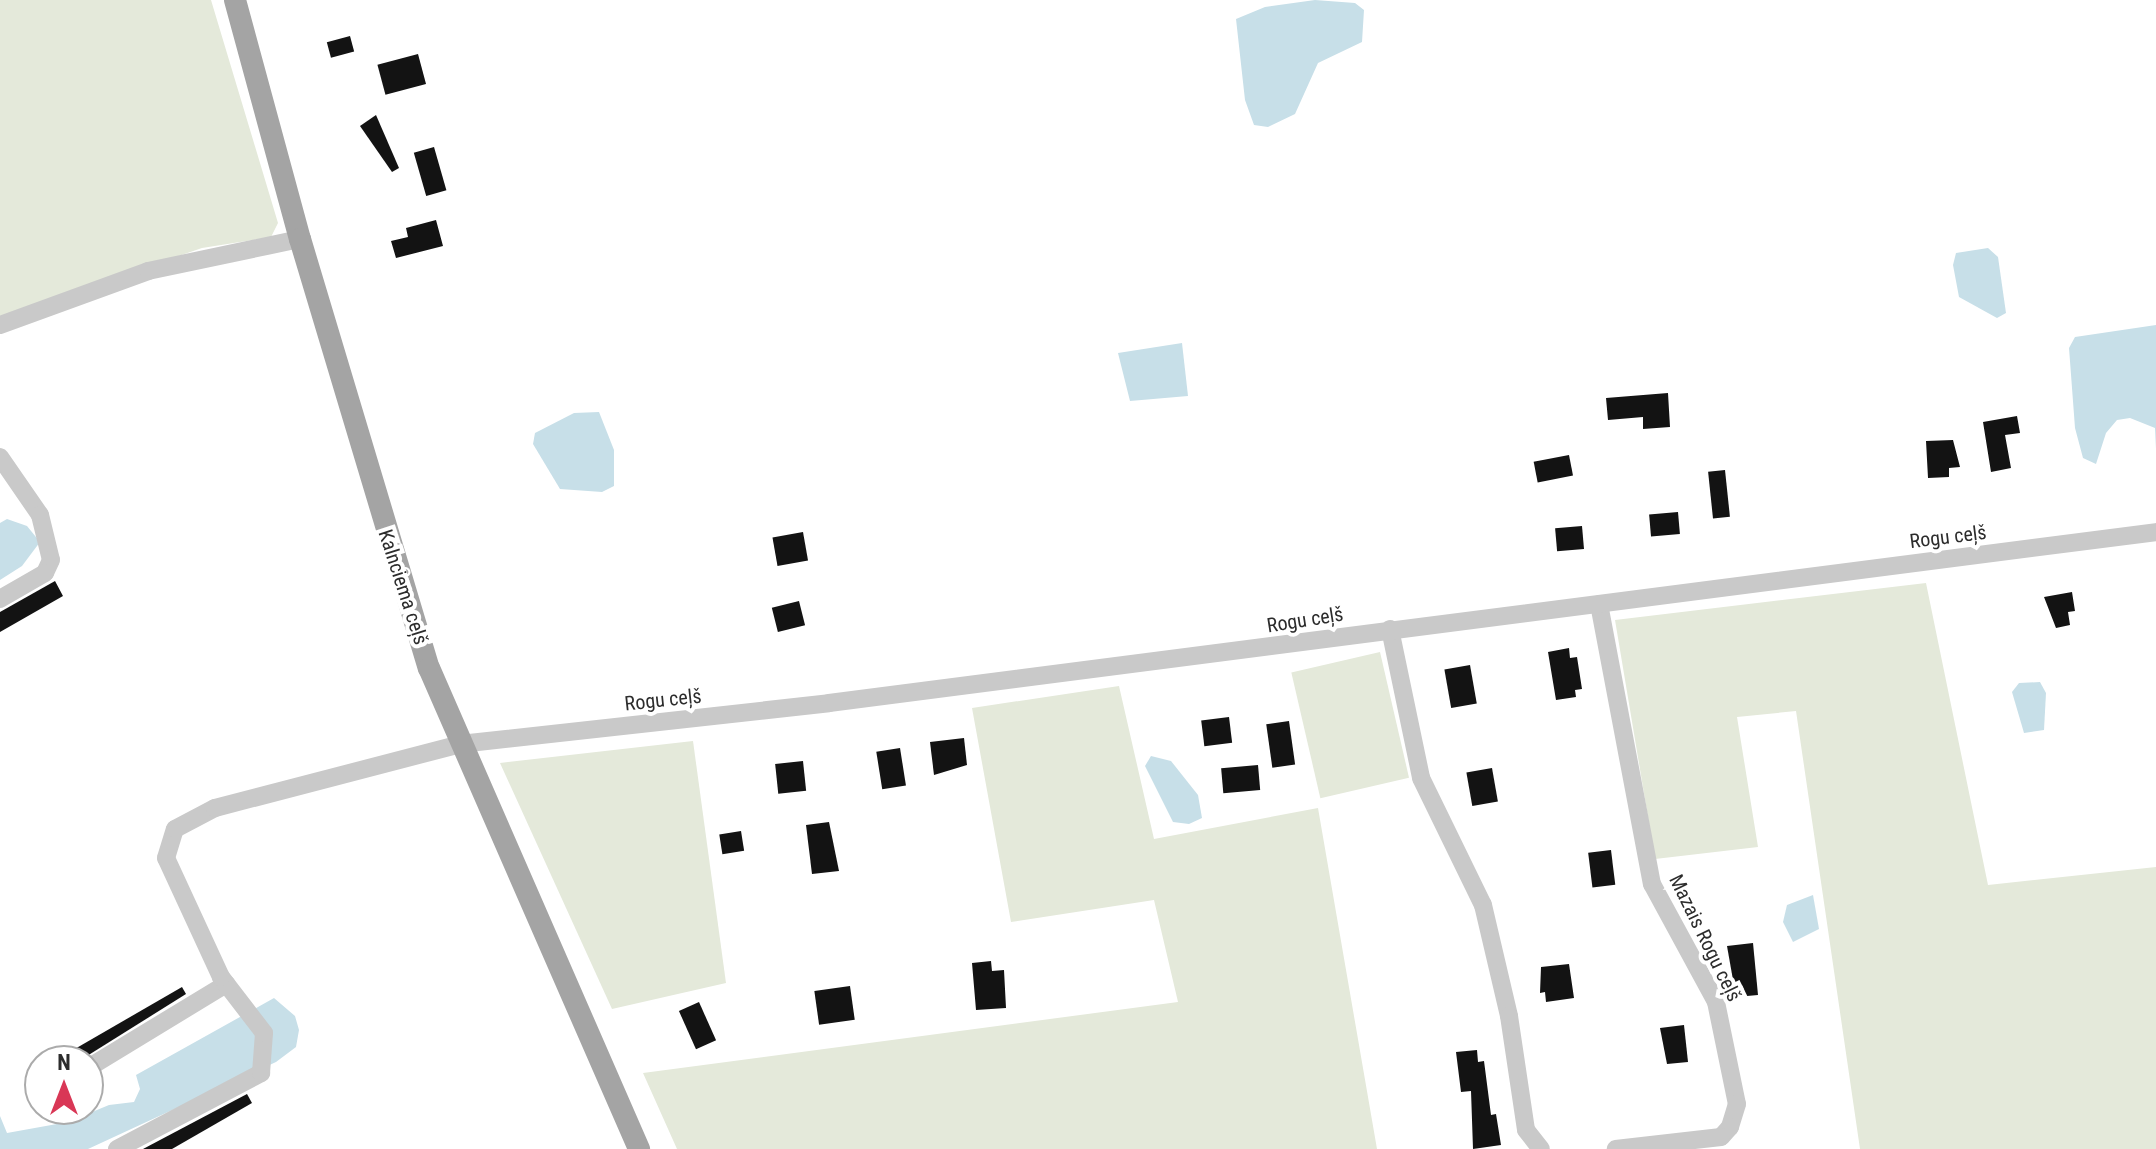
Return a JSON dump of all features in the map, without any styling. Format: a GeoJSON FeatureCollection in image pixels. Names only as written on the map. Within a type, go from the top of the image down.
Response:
{"type":"FeatureCollection","features":[{"type":"Feature","properties":{"kind":"main road","name":"Kalnciema ceļš"},"geometry":{"type":"LineString","coordinates":[[235,0],[300,239],[403,590],[460,744],[639,1149]]}},
{"type":"Feature","properties":{"kind":"street"},"geometry":{"type":"LineString","coordinates":[[0,325],[148,271],[300,239]]}},
{"type":"Feature","properties":{"kind":"street"},"geometry":{"type":"LineString","coordinates":[[0,457],[6,477],[40,515],[51,560],[45,573],[0,599]]}},
{"type":"Feature","properties":{"kind":"street","name":"Rogu ceļš"},"geometry":{"type":"LineString","coordinates":[[117,1149],[261,1073],[264,1033],[226,984],[166,858],[175,829],[215,808],[460,744],[829,703],[2156,532]]}},
{"type":"Feature","properties":{"kind":"street","name":"Mazais Rogu ceļš"},"geometry":{"type":"LineString","coordinates":[[1599,604],[1652,884],[1716,1002],[1737,1104],[1730,1127],[1721,1137],[1616,1149]]}},
{"type":"Feature","properties":{"kind":"street"},"geometry":{"type":"LineString","coordinates":[[1390,629],[1414,758],[1483,905],[1509,1016],[1526,1130],[1541,1149]]}},
{"type":"Feature","properties":{"kind":"street"},"geometry":{"type":"LineString","coordinates":[[104,1058],[226,984]]}},
{"type":"Feature","properties":{"kind":"shaded area"},"geometry":{"type":"Polygon","coordinates":[[[0,0],[211,0],[278,223],[271,237],[202,248],[0,317],[0,0]]]}},
{"type":"Feature","properties":{"kind":"shaded area"},"geometry":{"type":"Polygon","coordinates":[[[1926,583],[1988,885],[2156,867],[2156,1149],[1860,1149],[1796,711],[1737,717],[1758,847],[1655,859],[1615,620],[1926,583]]]}},
{"type":"Feature","properties":{"kind":"shaded area"},"geometry":{"type":"Polygon","coordinates":[[[1380,652],[1409,778],[1320,798],[1291,672],[1380,652]]]}},
{"type":"Feature","properties":{"kind":"shaded area"},"geometry":{"type":"Polygon","coordinates":[[[1119,686],[1154,839],[1318,808],[1377,1149],[677,1149],[643,1073],[1178,1002],[1154,900],[1011,922],[972,708],[1119,686]]]}},
{"type":"Feature","properties":{"kind":"shaded area"},"geometry":{"type":"Polygon","coordinates":[[[693,741],[726,983],[612,1009],[500,763],[693,741]]]}},
{"type":"Feature","properties":{"kind":"water"},"geometry":{"type":"Polygon","coordinates":[[[1315,0],[1355,3],[1364,10],[1362,42],[1318,63],[1295,114],[1268,127],[1254,125],[1245,100],[1236,19],[1265,7],[1315,0]]]}},
{"type":"Feature","properties":{"kind":"water"},"geometry":{"type":"Polygon","coordinates":[[[1988,248],[1998,257],[2006,313],[1997,318],[1959,297],[1953,265],[1956,253],[1988,248]]]}},
{"type":"Feature","properties":{"kind":"water"},"geometry":{"type":"Polygon","coordinates":[[[2156,325],[2156,449],[2155,428],[2130,418],[2117,420],[2106,433],[2096,464],[2083,458],[2075,428],[2069,348],[2075,337],[2156,325]]]}},
{"type":"Feature","properties":{"kind":"water"},"geometry":{"type":"Polygon","coordinates":[[[1182,343],[1188,396],[1130,401],[1118,353],[1182,343]]]}},
{"type":"Feature","properties":{"kind":"water"},"geometry":{"type":"Polygon","coordinates":[[[599,412],[614,450],[614,486],[602,492],[560,489],[533,444],[535,433],[574,413],[599,412]]]}},
{"type":"Feature","properties":{"kind":"water"},"geometry":{"type":"Polygon","coordinates":[[[7,519],[27,526],[40,542],[22,566],[0,580],[0,523],[7,519]]]}},
{"type":"Feature","properties":{"kind":"water"},"geometry":{"type":"Polygon","coordinates":[[[2040,682],[2046,693],[2044,730],[2024,733],[2012,692],[2019,683],[2040,682]]]}},
{"type":"Feature","properties":{"kind":"water"},"geometry":{"type":"Polygon","coordinates":[[[1151,756],[1171,761],[1198,795],[1202,818],[1189,824],[1173,822],[1145,766],[1151,756]]]}},
{"type":"Feature","properties":{"kind":"water"},"geometry":{"type":"Polygon","coordinates":[[[1813,895],[1819,929],[1793,942],[1783,922],[1787,905],[1813,895]]]}},
{"type":"Feature","properties":{"kind":"water"},"geometry":{"type":"Polygon","coordinates":[[[274,998],[295,1016],[299,1030],[296,1047],[276,1062],[88,1149],[0,1149],[0,1116],[7,1133],[51,1125],[104,1125],[104,1107],[134,1102],[140,1089],[136,1075],[274,998]]]}},
{"type":"Feature","properties":{"kind":"building"},"geometry":{"type":"Polygon","coordinates":[[[350,36],[354,51],[331,58],[327,42],[350,36]]]}},
{"type":"Feature","properties":{"kind":"building"},"geometry":{"type":"Polygon","coordinates":[[[418,54],[426,84],[385,95],[377,65],[418,54]]]}},
{"type":"Feature","properties":{"kind":"building"},"geometry":{"type":"Polygon","coordinates":[[[376,115],[399,168],[392,172],[360,126],[376,115]]]}},
{"type":"Feature","properties":{"kind":"building"},"geometry":{"type":"Polygon","coordinates":[[[434,147],[446,190],[426,196],[414,153],[434,147]]]}},
{"type":"Feature","properties":{"kind":"building"},"geometry":{"type":"Polygon","coordinates":[[[436,220],[443,246],[396,258],[391,241],[408,237],[406,228],[436,220]]]}},
{"type":"Feature","properties":{"kind":"building"},"geometry":{"type":"Polygon","coordinates":[[[1668,393],[1670,427],[1643,429],[1643,417],[1608,420],[1606,398],[1668,393]]]}},
{"type":"Feature","properties":{"kind":"building"},"geometry":{"type":"Polygon","coordinates":[[[2017,416],[2020,433],[2005,435],[2011,468],[1991,472],[1983,422],[2017,416]]]}},
{"type":"Feature","properties":{"kind":"building"},"geometry":{"type":"Polygon","coordinates":[[[1953,440],[1960,467],[1949,468],[1949,477],[1928,478],[1926,441],[1953,440]]]}},
{"type":"Feature","properties":{"kind":"building"},"geometry":{"type":"Polygon","coordinates":[[[1569,455],[1573,476],[1538,482],[1534,462],[1569,455]]]}},
{"type":"Feature","properties":{"kind":"building"},"geometry":{"type":"Polygon","coordinates":[[[1725,470],[1730,517],[1713,519],[1708,472],[1725,470]]]}},
{"type":"Feature","properties":{"kind":"building"},"geometry":{"type":"Polygon","coordinates":[[[1678,512],[1680,534],[1651,536],[1649,515],[1678,512]]]}},
{"type":"Feature","properties":{"kind":"building"},"geometry":{"type":"Polygon","coordinates":[[[1582,526],[1584,549],[1557,551],[1555,528],[1582,526]]]}},
{"type":"Feature","properties":{"kind":"building"},"geometry":{"type":"Polygon","coordinates":[[[803,532],[808,561],[778,566],[772,537],[803,532]]]}},
{"type":"Feature","properties":{"kind":"building"},"geometry":{"type":"Polygon","coordinates":[[[55,581],[63,596],[0,632],[0,612],[55,581]]]}},
{"type":"Feature","properties":{"kind":"building"},"geometry":{"type":"Polygon","coordinates":[[[2072,592],[2075,611],[2068,612],[2070,625],[2056,628],[2044,597],[2072,592]]]}},
{"type":"Feature","properties":{"kind":"building"},"geometry":{"type":"Polygon","coordinates":[[[799,601],[805,625],[778,632],[772,608],[799,601]]]}},
{"type":"Feature","properties":{"kind":"building"},"geometry":{"type":"Polygon","coordinates":[[[1569,648],[1570,658],[1577,657],[1582,689],[1575,690],[1576,697],[1556,700],[1548,652],[1569,648]]]}},
{"type":"Feature","properties":{"kind":"building"},"geometry":{"type":"Polygon","coordinates":[[[1470,665],[1477,703],[1451,708],[1444,670],[1470,665]]]}},
{"type":"Feature","properties":{"kind":"building"},"geometry":{"type":"Polygon","coordinates":[[[1229,717],[1232,743],[1204,746],[1201,720],[1229,717]]]}},
{"type":"Feature","properties":{"kind":"building"},"geometry":{"type":"Polygon","coordinates":[[[1289,721],[1295,765],[1272,768],[1266,724],[1289,721]]]}},
{"type":"Feature","properties":{"kind":"building"},"geometry":{"type":"Polygon","coordinates":[[[964,738],[967,765],[934,775],[930,742],[964,738]]]}},
{"type":"Feature","properties":{"kind":"building"},"geometry":{"type":"Polygon","coordinates":[[[900,748],[906,786],[882,789],[876,752],[900,748]]]}},
{"type":"Feature","properties":{"kind":"building"},"geometry":{"type":"Polygon","coordinates":[[[803,761],[806,791],[778,794],[775,764],[803,761]]]}},
{"type":"Feature","properties":{"kind":"building"},"geometry":{"type":"Polygon","coordinates":[[[1258,765],[1260,790],[1223,793],[1221,768],[1258,765]]]}},
{"type":"Feature","properties":{"kind":"building"},"geometry":{"type":"Polygon","coordinates":[[[1492,768],[1498,801],[1472,806],[1466,773],[1492,768]]]}},
{"type":"Feature","properties":{"kind":"building"},"geometry":{"type":"Polygon","coordinates":[[[829,822],[839,871],[812,874],[806,825],[829,822]]]}},
{"type":"Feature","properties":{"kind":"building"},"geometry":{"type":"Polygon","coordinates":[[[741,831],[744,851],[722,854],[719,834],[741,831]]]}},
{"type":"Feature","properties":{"kind":"building"},"geometry":{"type":"Polygon","coordinates":[[[1611,850],[1615,885],[1592,888],[1588,853],[1611,850]]]}},
{"type":"Feature","properties":{"kind":"building"},"geometry":{"type":"Polygon","coordinates":[[[1753,943],[1758,995],[1736,997],[1727,946],[1753,943]]]}},
{"type":"Feature","properties":{"kind":"building"},"geometry":{"type":"Polygon","coordinates":[[[991,961],[992,971],[1004,970],[1006,1008],[976,1010],[972,963],[991,961]]]}},
{"type":"Feature","properties":{"kind":"building"},"geometry":{"type":"Polygon","coordinates":[[[1569,964],[1574,998],[1546,1002],[1545,992],[1540,993],[1541,967],[1569,964]]]}},
{"type":"Feature","properties":{"kind":"building"},"geometry":{"type":"Polygon","coordinates":[[[850,986],[855,1020],[819,1025],[814,991],[850,986]]]}},
{"type":"Feature","properties":{"kind":"building"},"geometry":{"type":"Polygon","coordinates":[[[182,987],[186,994],[104,1045],[82,1045],[182,987]]]}},
{"type":"Feature","properties":{"kind":"building"},"geometry":{"type":"Polygon","coordinates":[[[699,1002],[716,1040],[696,1049],[679,1011],[699,1002]]]}},
{"type":"Feature","properties":{"kind":"building"},"geometry":{"type":"Polygon","coordinates":[[[1684,1025],[1688,1062],[1667,1064],[1660,1028],[1684,1025]]]}},
{"type":"Feature","properties":{"kind":"building"},"geometry":{"type":"Polygon","coordinates":[[[1477,1050],[1478,1062],[1484,1061],[1491,1115],[1496,1114],[1501,1145],[1473,1149],[1471,1091],[1461,1092],[1456,1052],[1477,1050]]]}},
{"type":"Feature","properties":{"kind":"building"},"geometry":{"type":"Polygon","coordinates":[[[247,1094],[252,1103],[172,1149],[143,1149],[247,1094]]]}}]}
